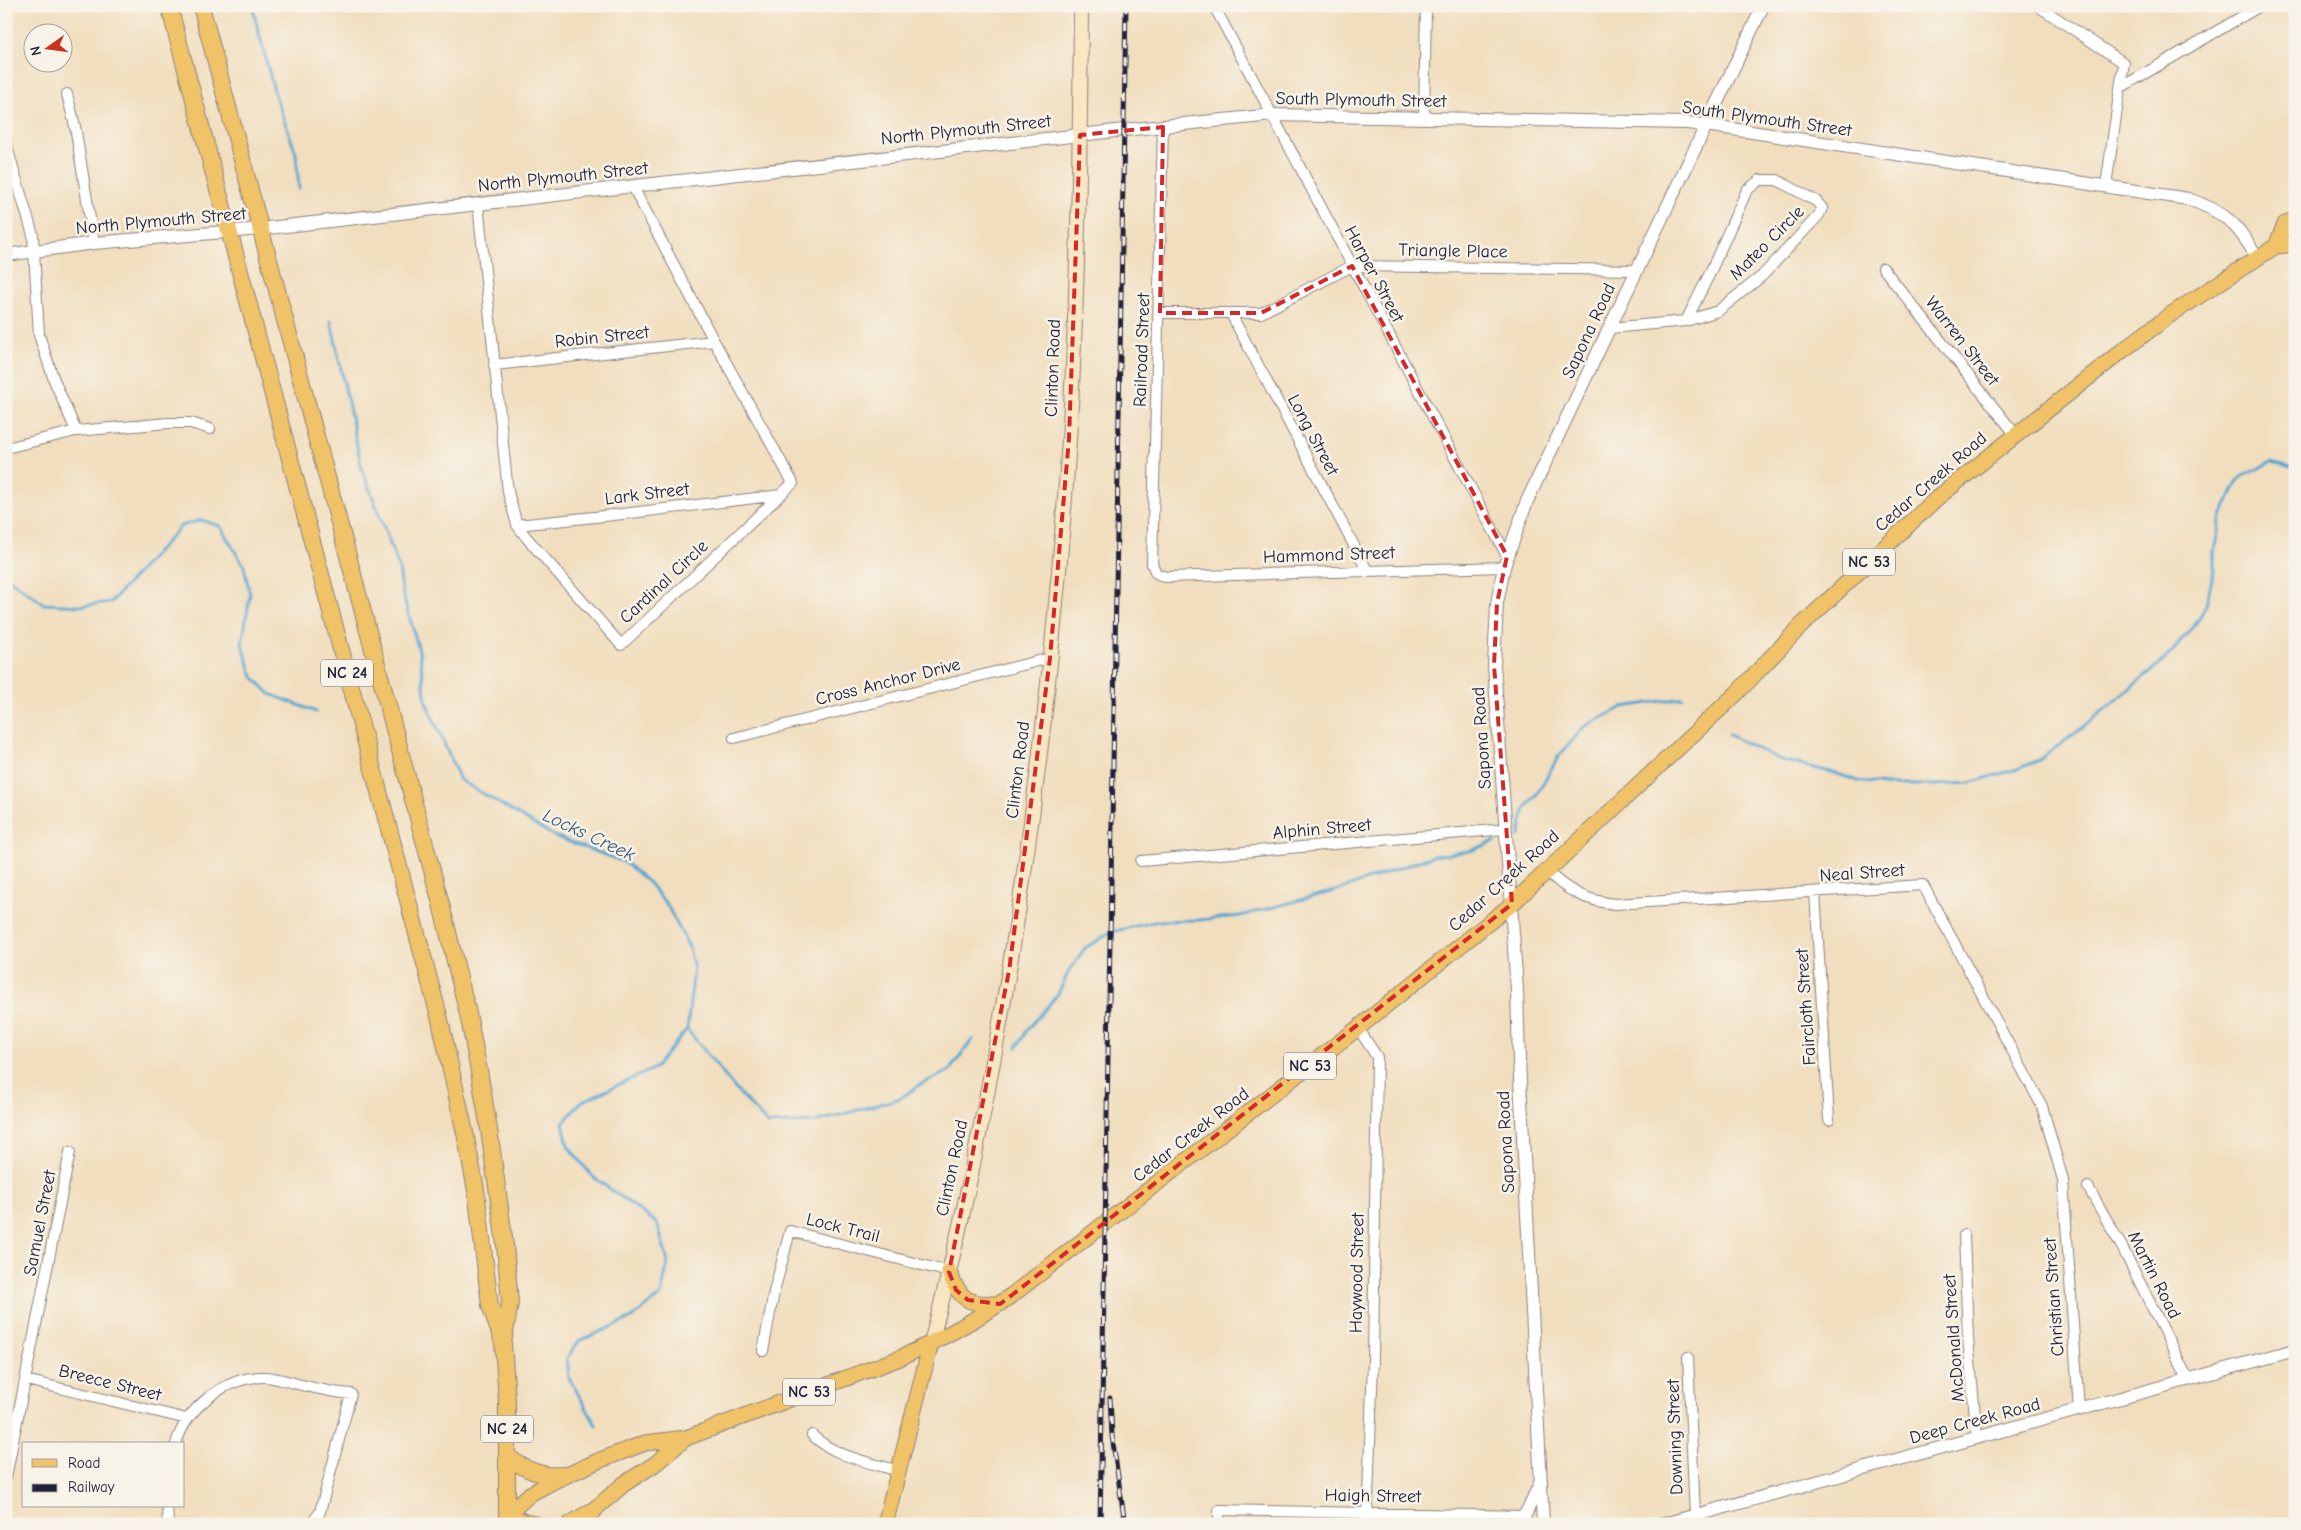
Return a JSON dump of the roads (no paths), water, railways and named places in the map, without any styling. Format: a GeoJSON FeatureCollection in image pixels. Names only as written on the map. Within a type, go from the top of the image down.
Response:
{"type":"FeatureCollection","features":[{"type":"Feature","properties":{"kind":"highway","name":"NC 24"},"geometry":{"type":"LineString","coordinates":[[169,6],[440,1020],[474,1181],[490,1305],[503,1344]]}},
{"type":"Feature","properties":{"kind":"highway","name":"NC 24"},"geometry":{"type":"LineString","coordinates":[[201,6],[441,904],[468,1014],[489,1129],[505,1245],[510,1303],[503,1344],[508,1457],[507,1519]]}},
{"type":"Feature","properties":{"kind":"highway"},"geometry":{"type":"LineString","coordinates":[[508,1457],[533,1473],[546,1476],[566,1475]]}},
{"type":"Feature","properties":{"kind":"highway"},"geometry":{"type":"LineString","coordinates":[[583,1524],[596,1508]]}},
{"type":"Feature","properties":{"kind":"main road","name":"Clinton Road"},"geometry":{"type":"LineString","coordinates":[[885,1524],[949,1272],[970,1180],[1009,971],[1026,855],[1050,658],[1069,438],[1080,135],[1081,6]]}},
{"type":"Feature","properties":{"kind":"main road"},"geometry":{"type":"LineString","coordinates":[[2276,246],[2285,224],[2295,219]]}},
{"type":"Feature","properties":{"kind":"main road","name":"Cedar Creek Road"},"geometry":{"type":"LineString","coordinates":[[507,1519],[530,1494],[566,1475],[645,1443],[686,1438],[891,1361],[931,1343],[1000,1304],[1152,1189],[1358,1028],[1512,904],[1546,870],[1737,693],[1800,627],[1914,519],[2015,434],[2170,315],[2276,246],[2295,244]]}},
{"type":"Feature","properties":{"kind":"main road"},"geometry":{"type":"LineString","coordinates":[[949,1272],[956,1290],[968,1300],[982,1304],[1000,1304]]}},
{"type":"Feature","properties":{"kind":"main road","name":"Cedar Creek Road"},"geometry":{"type":"LineString","coordinates":[[570,1524],[596,1508],[624,1484],[655,1464],[686,1438]]}},
{"type":"Feature","properties":{"kind":"main road"},"geometry":{"type":"LineString","coordinates":[[507,1519],[536,1524]]}},
{"type":"Feature","properties":{"kind":"street","name":"Harper Street"},"geometry":{"type":"LineString","coordinates":[[1214,6],[1506,561]]}},
{"type":"Feature","properties":{"kind":"street"},"geometry":{"type":"LineString","coordinates":[[1424,118],[1426,6]]}},
{"type":"Feature","properties":{"kind":"street","name":"Sapona Road"},"geometry":{"type":"LineString","coordinates":[[1544,1524],[1512,904],[1494,665],[1497,603],[1506,561],[1526,501],[1763,6]]}},
{"type":"Feature","properties":{"kind":"street"},"geometry":{"type":"LineString","coordinates":[[2038,6],[2124,63],[2106,186]]}},
{"type":"Feature","properties":{"kind":"street"},"geometry":{"type":"LineString","coordinates":[[2120,88],[2260,6]]}},
{"type":"Feature","properties":{"kind":"street"},"geometry":{"type":"LineString","coordinates":[[67,94],[75,126],[94,243]]}},
{"type":"Feature","properties":{"kind":"street","name":"South Plymouth Street"},"geometry":{"type":"LineString","coordinates":[[1124,130],[1273,115],[1706,125],[2188,199],[2208,206],[2226,216],[2245,237],[2258,257]]}},
{"type":"Feature","properties":{"kind":"street","name":"Railroad Street"},"geometry":{"type":"LineString","coordinates":[[1156,573],[1152,564],[1160,313],[1163,127]]}},
{"type":"Feature","properties":{"kind":"street","name":"North Plymouth Street"},"geometry":{"type":"LineString","coordinates":[[6,255],[34,253],[94,243],[260,229],[1124,130]]}},
{"type":"Feature","properties":{"kind":"street"},"geometry":{"type":"LineString","coordinates":[[6,144],[33,235],[39,336],[54,380],[76,431]]}},
{"type":"Feature","properties":{"kind":"street","name":"Mateo Circle"},"geometry":{"type":"LineString","coordinates":[[1610,328],[1686,321],[1718,312],[1762,276],[1819,215],[1822,208],[1816,200],[1777,180],[1760,180],[1747,190],[1686,321]]}},
{"type":"Feature","properties":{"kind":"street","name":"Cardinal Circle"},"geometry":{"type":"LineString","coordinates":[[478,204],[508,492],[518,524],[559,575],[621,645],[793,484],[714,341],[633,187]]}},
{"type":"Feature","properties":{"kind":"street","name":"Triangle Place"},"geometry":{"type":"LineString","coordinates":[[1160,313],[1260,313],[1352,266],[1637,270]]}},
{"type":"Feature","properties":{"kind":"street","name":"Warren Street"},"geometry":{"type":"LineString","coordinates":[[1883,268],[2015,434]]}},
{"type":"Feature","properties":{"kind":"street","name":"Long Street"},"geometry":{"type":"LineString","coordinates":[[1231,314],[1367,570]]}},
{"type":"Feature","properties":{"kind":"street","name":"Robin Street"},"geometry":{"type":"LineString","coordinates":[[494,365],[714,341]]}},
{"type":"Feature","properties":{"kind":"street"},"geometry":{"type":"LineString","coordinates":[[6,448],[76,431],[169,422],[191,423],[210,429]]}},
{"type":"Feature","properties":{"kind":"street","name":"Lark Street"},"geometry":{"type":"LineString","coordinates":[[518,524],[614,515],[781,494]]}},
{"type":"Feature","properties":{"kind":"street","name":"Hammond Street"},"geometry":{"type":"LineString","coordinates":[[1156,573],[1165,577],[1367,570],[1506,561]]}},
{"type":"Feature","properties":{"kind":"street","name":"Cross Anchor Drive"},"geometry":{"type":"LineString","coordinates":[[734,738],[1050,658]]}},
{"type":"Feature","properties":{"kind":"street","name":"Alphin Street"},"geometry":{"type":"LineString","coordinates":[[1141,861],[1506,829]]}},
{"type":"Feature","properties":{"kind":"street","name":"Neal Street"},"geometry":{"type":"LineString","coordinates":[[1546,870],[1560,885],[1581,897],[1615,904],[1922,885],[2042,1106],[2063,1180]]}},
{"type":"Feature","properties":{"kind":"street","name":"Faircloth Street"},"geometry":{"type":"LineString","coordinates":[[1815,892],[1829,1120]]}},
{"type":"Feature","properties":{"kind":"street","name":"Haywood Street"},"geometry":{"type":"LineString","coordinates":[[1358,1028],[1377,1057],[1373,1362],[1367,1524]]}},
{"type":"Feature","properties":{"kind":"street","name":"Samuel Street"},"geometry":{"type":"LineString","coordinates":[[6,1477],[70,1152]]}},
{"type":"Feature","properties":{"kind":"street","name":"Christian Street"},"geometry":{"type":"LineString","coordinates":[[2063,1180],[2079,1410]]}},
{"type":"Feature","properties":{"kind":"street","name":"Martin Road"},"geometry":{"type":"LineString","coordinates":[[2088,1187],[2122,1247],[2188,1380]]}},
{"type":"Feature","properties":{"kind":"street","name":"Lock Trail"},"geometry":{"type":"LineString","coordinates":[[763,1351],[790,1231],[949,1272]]}},
{"type":"Feature","properties":{"kind":"street","name":"McDonald Street"},"geometry":{"type":"LineString","coordinates":[[1964,1235],[1969,1344],[1977,1439]]}},
{"type":"Feature","properties":{"kind":"street","name":"Deep Creek Road"},"geometry":{"type":"LineString","coordinates":[[1664,1524],[2295,1350]]}},
{"type":"Feature","properties":{"kind":"street","name":"Downing Street"},"geometry":{"type":"LineString","coordinates":[[1688,1357],[1695,1516]]}},
{"type":"Feature","properties":{"kind":"street"},"geometry":{"type":"LineString","coordinates":[[177,1442],[180,1430],[187,1419],[211,1396],[225,1388],[253,1378],[276,1379],[351,1394],[320,1512],[311,1524]]}},
{"type":"Feature","properties":{"kind":"street","name":"Breece Street"},"geometry":{"type":"LineString","coordinates":[[26,1380],[187,1419]]}},
{"type":"Feature","properties":{"kind":"street"},"geometry":{"type":"LineString","coordinates":[[812,1435],[825,1446],[838,1452],[899,1471]]}},
{"type":"Feature","properties":{"kind":"street"},"geometry":{"type":"LineString","coordinates":[[1523,1520],[1542,1479]]}},
{"type":"Feature","properties":{"kind":"street"},"geometry":{"type":"LineString","coordinates":[[167,1508],[168,1524]]}},
{"type":"Feature","properties":{"kind":"street","name":"Haigh Street"},"geometry":{"type":"LineString","coordinates":[[1219,1524],[1219,1510],[1367,1512],[1523,1520]]}},
{"type":"Feature","properties":{"kind":"waterway"},"geometry":{"type":"LineString","coordinates":[[252,6],[275,95],[296,153],[299,189]]}},
{"type":"Feature","properties":{"kind":"waterway","name":"Locks Creek"},"geometry":{"type":"LineString","coordinates":[[331,321],[362,469],[399,568],[402,591],[420,654],[426,702],[460,780],[554,836],[624,862],[649,883],[667,905],[689,947],[694,969],[687,1029],[655,1068],[581,1102],[563,1123],[568,1146],[592,1176],[657,1223],[668,1262],[661,1295],[632,1318],[579,1341],[567,1358],[569,1378],[596,1425]]}},
{"type":"Feature","properties":{"kind":"waterway"},"geometry":{"type":"LineString","coordinates":[[1729,735],[1781,760],[1835,773],[1858,781],[1884,785],[1969,783],[2017,769],[2039,760],[2081,729],[2168,657],[2199,619],[2206,605],[2214,570],[2214,552],[2221,516],[2237,482],[2243,476],[2272,462],[2295,468]]}},
{"type":"Feature","properties":{"kind":"waterway","name":"Locks Creek"},"geometry":{"type":"LineString","coordinates":[[6,577],[44,604],[80,606],[111,602],[181,526],[201,520],[220,526],[244,566],[250,595],[242,644],[253,677],[270,694],[316,712]]}},
{"type":"Feature","properties":{"kind":"waterway"},"geometry":{"type":"LineString","coordinates":[[1519,836],[1525,809],[1537,794],[1558,757],[1584,727],[1623,707],[1682,698]]}},
{"type":"Feature","properties":{"kind":"waterway"},"geometry":{"type":"LineString","coordinates":[[1017,1047],[1028,1029],[1058,994],[1068,973],[1085,948],[1111,932],[1158,921],[1240,916],[1342,889],[1433,856],[1470,851],[1495,841]]}},
{"type":"Feature","properties":{"kind":"waterway"},"geometry":{"type":"LineString","coordinates":[[687,1029],[737,1091],[768,1124],[815,1122],[901,1098],[921,1084],[949,1071],[973,1039]]}},
{"type":"Feature","properties":{"kind":"waterway","name":"Locks Creek"},"geometry":{"type":"LineString","coordinates":[[652,1519],[656,1524]]}},
{"type":"Feature","properties":{"kind":"railway"},"geometry":{"type":"LineString","coordinates":[[1100,1524],[1126,6]]}},
{"type":"Feature","properties":{"kind":"railway"},"geometry":{"type":"LineString","coordinates":[[1110,1398],[1112,1436],[1125,1524]]}}]}
